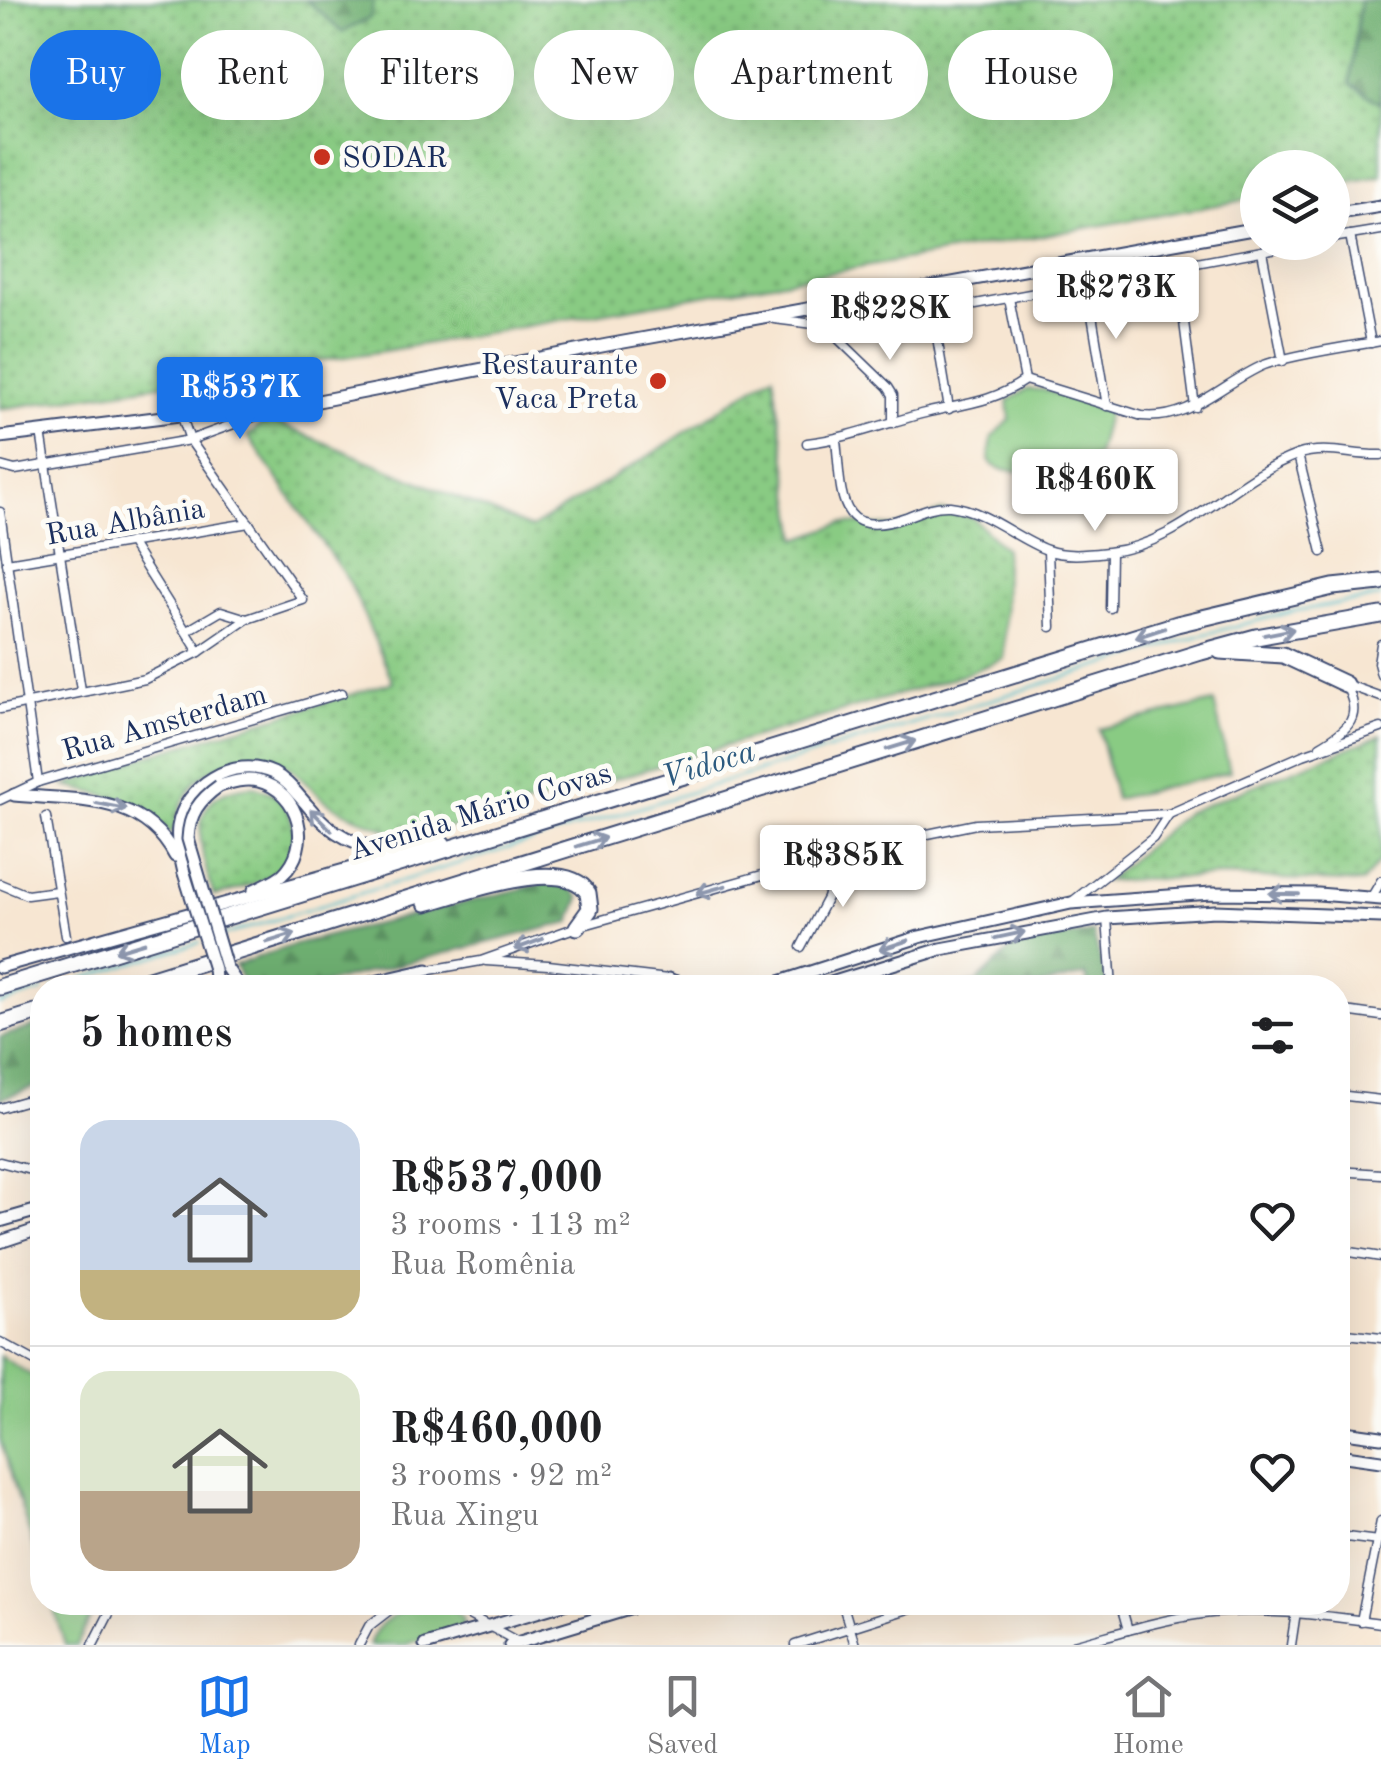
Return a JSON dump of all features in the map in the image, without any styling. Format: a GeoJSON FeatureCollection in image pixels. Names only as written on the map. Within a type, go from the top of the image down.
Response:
{"type":"FeatureCollection","features":[{"type":"Feature","properties":{"kind":"highway","name":"Avenida Mário Covas"},"geometry":{"type":"LineString","coordinates":[[39,975],[1178,624],[1333,587],[1381,582]]}},
{"type":"Feature","properties":{"kind":"highway","name":"Avenida Mário Covas"},"geometry":{"type":"LineString","coordinates":[[162,975],[1202,652],[1290,630],[1381,615]]}},
{"type":"Feature","properties":{"kind":"highway"},"geometry":{"type":"LineString","coordinates":[[1202,652],[1282,655],[1345,684]]}},
{"type":"Feature","properties":{"kind":"highway"},"geometry":{"type":"LineString","coordinates":[[444,842],[524,826]]}},
{"type":"Feature","properties":{"kind":"highway"},"geometry":{"type":"LineString","coordinates":[[344,919],[391,912],[548,875],[569,878],[585,886],[590,909],[576,927]]}},
{"type":"Feature","properties":{"kind":"highway","name":"Avenida Mário Covas"},"geometry":{"type":"LineString","coordinates":[[0,987],[30,978]]}},
{"type":"Feature","properties":{"kind":"highway"},"geometry":{"type":"LineString","coordinates":[[0,1024],[30,1015]]}},
{"type":"Feature","properties":{"kind":"main road"},"geometry":{"type":"LineString","coordinates":[[1350,211],[1381,206]]}},
{"type":"Feature","properties":{"kind":"main road"},"geometry":{"type":"LineString","coordinates":[[0,437],[262,405],[277,409],[1240,231]]}},
{"type":"Feature","properties":{"kind":"main road"},"geometry":{"type":"LineString","coordinates":[[215,975],[178,844],[178,824],[186,806],[206,782],[235,769],[272,773],[292,786],[325,826],[364,846],[390,850],[444,842]]}},
{"type":"Feature","properties":{"kind":"main road"},"geometry":{"type":"LineString","coordinates":[[226,904],[281,876],[300,848],[300,828],[286,798],[256,780],[219,786],[194,809],[188,839],[231,975]]}},
{"type":"Feature","properties":{"kind":"main road"},"geometry":{"type":"LineString","coordinates":[[14,795],[117,805],[135,812],[167,841],[184,874]]}},
{"type":"Feature","properties":{"kind":"main road"},"geometry":{"type":"LineString","coordinates":[[0,967],[444,842]]}},
{"type":"Feature","properties":{"kind":"main road"},"geometry":{"type":"LineString","coordinates":[[801,975],[919,937],[1071,903],[1211,894],[1376,898]]}},
{"type":"Feature","properties":{"kind":"main road"},"geometry":{"type":"LineString","coordinates":[[871,975],[940,949],[1107,918],[1215,910],[1381,917]]}},
{"type":"Feature","properties":{"kind":"main road"},"geometry":{"type":"LineString","coordinates":[[405,975],[427,970]]}},
{"type":"Feature","properties":{"kind":"main road"},"geometry":{"type":"LineString","coordinates":[[0,1222],[30,1213]]}},
{"type":"Feature","properties":{"kind":"main road"},"geometry":{"type":"LineString","coordinates":[[0,1242],[30,1232]]}},
{"type":"Feature","properties":{"kind":"main road"},"geometry":{"type":"LineString","coordinates":[[1350,1433],[1381,1437]]}},
{"type":"Feature","properties":{"kind":"main road"},"geometry":{"type":"LineString","coordinates":[[1350,1457],[1381,1460]]}},
{"type":"Feature","properties":{"kind":"main road"},"geometry":{"type":"LineString","coordinates":[[424,1645],[527,1615]]}},
{"type":"Feature","properties":{"kind":"main road"},"geometry":{"type":"LineString","coordinates":[[518,1644],[609,1615]]}},
{"type":"Feature","properties":{"kind":"main road"},"geometry":{"type":"LineString","coordinates":[[566,1645],[566,1637],[576,1625]]}},
{"type":"Feature","properties":{"kind":"street"},"geometry":{"type":"LineString","coordinates":[[807,443],[836,440],[991,400],[1024,380],[1157,418],[1196,406],[1266,364],[1376,342],[1350,235],[1381,230]]}},
{"type":"Feature","properties":{"kind":"street"},"geometry":{"type":"LineString","coordinates":[[754,318],[826,327],[859,326],[1240,256]]}},
{"type":"Feature","properties":{"kind":"street"},"geometry":{"type":"LineString","coordinates":[[1263,260],[1282,361]]}},
{"type":"Feature","properties":{"kind":"street"},"geometry":{"type":"LineString","coordinates":[[1177,268],[1196,406]]}},
{"type":"Feature","properties":{"kind":"street"},"geometry":{"type":"LineString","coordinates":[[1087,285],[1107,406]]}},
{"type":"Feature","properties":{"kind":"street"},"geometry":{"type":"LineString","coordinates":[[1009,298],[1024,380]]}},
{"type":"Feature","properties":{"kind":"street"},"geometry":{"type":"LineString","coordinates":[[832,305],[859,326]]}},
{"type":"Feature","properties":{"kind":"street"},"geometry":{"type":"LineString","coordinates":[[933,313],[950,408]]}},
{"type":"Feature","properties":{"kind":"street"},"geometry":{"type":"LineString","coordinates":[[826,327],[888,387],[893,395],[893,423]]}},
{"type":"Feature","properties":{"kind":"street"},"geometry":{"type":"LineString","coordinates":[[0,466],[15,470],[190,440],[277,409]]}},
{"type":"Feature","properties":{"kind":"street"},"geometry":{"type":"LineString","coordinates":[[0,708],[145,679],[200,652],[247,619],[303,600],[190,440],[181,414]]}},
{"type":"Feature","properties":{"kind":"street"},"geometry":{"type":"LineString","coordinates":[[40,432],[81,690]]}},
{"type":"Feature","properties":{"kind":"street"},"geometry":{"type":"LineString","coordinates":[[836,440],[844,505],[861,524],[892,522],[930,507],[949,506],[974,512],[1048,550],[1065,554],[1112,552],[1158,539],[1298,455],[1330,451],[1381,455]]}},
{"type":"Feature","properties":{"kind":"street"},"geometry":{"type":"LineString","coordinates":[[1298,455],[1322,552]]}},
{"type":"Feature","properties":{"kind":"street"},"geometry":{"type":"LineString","coordinates":[[0,512],[38,782]]}},
{"type":"Feature","properties":{"kind":"street","name":"Rua Albânia"},"geometry":{"type":"LineString","coordinates":[[7,564],[250,522]]}},
{"type":"Feature","properties":{"kind":"street"},"geometry":{"type":"LineString","coordinates":[[130,542],[200,652]]}},
{"type":"Feature","properties":{"kind":"street"},"geometry":{"type":"LineString","coordinates":[[1048,550],[1050,627]]}},
{"type":"Feature","properties":{"kind":"street"},"geometry":{"type":"LineString","coordinates":[[1110,608],[1112,552]]}},
{"type":"Feature","properties":{"kind":"street"},"geometry":{"type":"LineString","coordinates":[[187,631],[221,612],[247,619]]}},
{"type":"Feature","properties":{"kind":"street"},"geometry":{"type":"LineString","coordinates":[[0,617],[14,613]]}},
{"type":"Feature","properties":{"kind":"street"},"geometry":{"type":"LineString","coordinates":[[1381,644],[1381,675]]}},
{"type":"Feature","properties":{"kind":"street"},"geometry":{"type":"LineString","coordinates":[[1345,684],[1381,697]]}},
{"type":"Feature","properties":{"kind":"street"},"geometry":{"type":"LineString","coordinates":[[1303,755],[1333,738],[1354,716],[1354,701],[1345,684]]}},
{"type":"Feature","properties":{"kind":"street","name":"Rua Amsterdam"},"geometry":{"type":"LineString","coordinates":[[0,800],[38,782],[342,693]]}},
{"type":"Feature","properties":{"kind":"street"},"geometry":{"type":"LineString","coordinates":[[416,975],[481,961],[576,927],[839,854],[976,824],[1169,814],[1303,755],[1381,728]]}},
{"type":"Feature","properties":{"kind":"street"},"geometry":{"type":"LineString","coordinates":[[1071,903],[1154,838],[1169,814]]}},
{"type":"Feature","properties":{"kind":"street"},"geometry":{"type":"LineString","coordinates":[[46,817],[66,936]]}},
{"type":"Feature","properties":{"kind":"street"},"geometry":{"type":"LineString","coordinates":[[802,947],[827,898],[839,854]]}},
{"type":"Feature","properties":{"kind":"street"},"geometry":{"type":"LineString","coordinates":[[1376,898],[1381,881]]}},
{"type":"Feature","properties":{"kind":"street"},"geometry":{"type":"LineString","coordinates":[[0,884],[27,894],[58,891]]}},
{"type":"Feature","properties":{"kind":"street"},"geometry":{"type":"LineString","coordinates":[[1107,918],[1111,975]]}},
{"type":"Feature","properties":{"kind":"street"},"geometry":{"type":"LineString","coordinates":[[481,961],[627,975]]}},
{"type":"Feature","properties":{"kind":"street"},"geometry":{"type":"LineString","coordinates":[[843,961],[847,975]]}},
{"type":"Feature","properties":{"kind":"street"},"geometry":{"type":"LineString","coordinates":[[1350,1012],[1381,1016]]}},
{"type":"Feature","properties":{"kind":"street"},"geometry":{"type":"LineString","coordinates":[[1350,1096],[1381,1100]]}},
{"type":"Feature","properties":{"kind":"street"},"geometry":{"type":"LineString","coordinates":[[0,1108],[30,1099]]}},
{"type":"Feature","properties":{"kind":"street"},"geometry":{"type":"LineString","coordinates":[[0,1162],[30,1170]]}},
{"type":"Feature","properties":{"kind":"street"},"geometry":{"type":"LineString","coordinates":[[1350,1172],[1381,1174]]}},
{"type":"Feature","properties":{"kind":"street"},"geometry":{"type":"LineString","coordinates":[[1350,1252],[1381,1258]]}},
{"type":"Feature","properties":{"kind":"street"},"geometry":{"type":"LineString","coordinates":[[1350,1334],[1381,1338]]}},
{"type":"Feature","properties":{"kind":"street"},"geometry":{"type":"LineString","coordinates":[[0,1342],[30,1358]]}},
{"type":"Feature","properties":{"kind":"street"},"geometry":{"type":"LineString","coordinates":[[1361,1620],[1381,1521]]}},
{"type":"Feature","properties":{"kind":"street"},"geometry":{"type":"LineString","coordinates":[[1350,1537],[1379,1541]]}},
{"type":"Feature","properties":{"kind":"street"},"geometry":{"type":"LineString","coordinates":[[93,1645],[108,1615]]}},
{"type":"Feature","properties":{"kind":"street"},"geometry":{"type":"LineString","coordinates":[[467,1615],[518,1644]]}},
{"type":"Feature","properties":{"kind":"street"},"geometry":{"type":"LineString","coordinates":[[846,1615],[855,1645]]}},
{"type":"Feature","properties":{"kind":"street"},"geometry":{"type":"LineString","coordinates":[[795,1645],[890,1615]]}},
{"type":"Feature","properties":{"kind":"street"},"geometry":{"type":"LineString","coordinates":[[1124,1615],[1128,1630]]}},
{"type":"Feature","properties":{"kind":"street"},"geometry":{"type":"LineString","coordinates":[[1073,1645],[1196,1615]]}},
{"type":"Feature","properties":{"kind":"street"},"geometry":{"type":"LineString","coordinates":[[1291,1645],[1296,1615]]}},
{"type":"Feature","properties":{"kind":"street"},"geometry":{"type":"LineString","coordinates":[[1320,1615],[1381,1624]]}},
{"type":"Feature","properties":{"kind":"street"},"geometry":{"type":"LineString","coordinates":[[358,1645],[379,1616]]}},
{"type":"Feature","properties":{"kind":"green space"},"geometry":{"type":"Polygon","coordinates":[[[0,0],[1360,0],[1350,83],[1381,103],[1381,176],[1350,182],[1350,150],[1240,150],[1240,201],[384,351],[0,409],[0,0]]]}},
{"type":"Feature","properties":{"kind":"green space"},"geometry":{"type":"Polygon","coordinates":[[[306,0],[374,0],[370,18],[342,32],[306,0]]]}},
{"type":"Feature","properties":{"kind":"green space"},"geometry":{"type":"Polygon","coordinates":[[[1360,0],[1381,0],[1381,103],[1350,84],[1360,0]]]}},
{"type":"Feature","properties":{"kind":"green space"},"geometry":{"type":"Polygon","coordinates":[[[773,374],[798,539],[843,523],[895,527],[942,511],[973,518],[1005,549],[1004,659],[960,676],[410,840],[332,805],[292,769],[275,761],[236,761],[201,777],[182,803],[172,835],[135,807],[65,786],[143,757],[393,682],[350,583],[248,436],[267,419],[531,528],[773,374]]]}},
{"type":"Feature","properties":{"kind":"green space"},"geometry":{"type":"Polygon","coordinates":[[[1028,389],[1045,390],[1108,411],[1097,455],[1060,480],[1043,482],[1021,472],[998,468],[989,460],[992,437],[1010,420],[1008,401],[1028,389]]]}},
{"type":"Feature","properties":{"kind":"green space"},"geometry":{"type":"Polygon","coordinates":[[[1214,702],[1230,772],[1115,799],[1099,729],[1214,702]]]}},
{"type":"Feature","properties":{"kind":"green space"},"geometry":{"type":"Polygon","coordinates":[[[1381,735],[1381,860],[1362,883],[1224,876],[1106,881],[1187,812],[1381,735]]]}},
{"type":"Feature","properties":{"kind":"green space"},"geometry":{"type":"Polygon","coordinates":[[[254,786],[283,803],[292,821],[291,851],[266,878],[214,896],[201,841],[205,810],[215,798],[231,790],[254,786]]]}},
{"type":"Feature","properties":{"kind":"green space"},"geometry":{"type":"Polygon","coordinates":[[[544,883],[571,888],[580,898],[571,922],[358,975],[240,975],[235,965],[299,943],[544,883]]]}},
{"type":"Feature","properties":{"kind":"green space"},"geometry":{"type":"Polygon","coordinates":[[[1093,932],[1105,975],[984,975],[1015,945],[1093,932]]]}},
{"type":"Feature","properties":{"kind":"green space"},"geometry":{"type":"Polygon","coordinates":[[[30,1028],[30,1088],[0,1099],[0,1037],[30,1028]]]}},
{"type":"Feature","properties":{"kind":"green space"},"geometry":{"type":"Polygon","coordinates":[[[0,1356],[30,1375],[30,1535],[0,1439],[0,1356]]]}},
{"type":"Feature","properties":{"kind":"green space"},"geometry":{"type":"Polygon","coordinates":[[[56,1615],[91,1615],[77,1645],[65,1645],[56,1615]]]}},
{"type":"Feature","properties":{"kind":"green space"},"geometry":{"type":"Polygon","coordinates":[[[395,1615],[459,1615],[463,1619],[462,1627],[403,1645],[369,1645],[384,1622],[395,1615]]]}},
{"type":"Feature","properties":{"kind":"waterway","name":"Vidoca"},"geometry":{"type":"LineString","coordinates":[[222,936],[1205,634],[1295,611],[1381,597]]}},
{"type":"Feature","properties":{"kind":"waterway","name":"Vidoca"},"geometry":{"type":"LineString","coordinates":[[95,975],[200,942]]}},
{"type":"Feature","properties":{"kind":"waterway","name":"Vidoca"},"geometry":{"type":"LineString","coordinates":[[0,1004],[30,995]]}},
{"type":"Feature","properties":{"kind":"place","name":"SODAR"},"geometry":{"type":"Point","coordinates":[322,157]}},
{"type":"Feature","properties":{"kind":"place","name":"Restaurante Vaca Preta"},"geometry":{"type":"Point","coordinates":[658,381]}}]}
